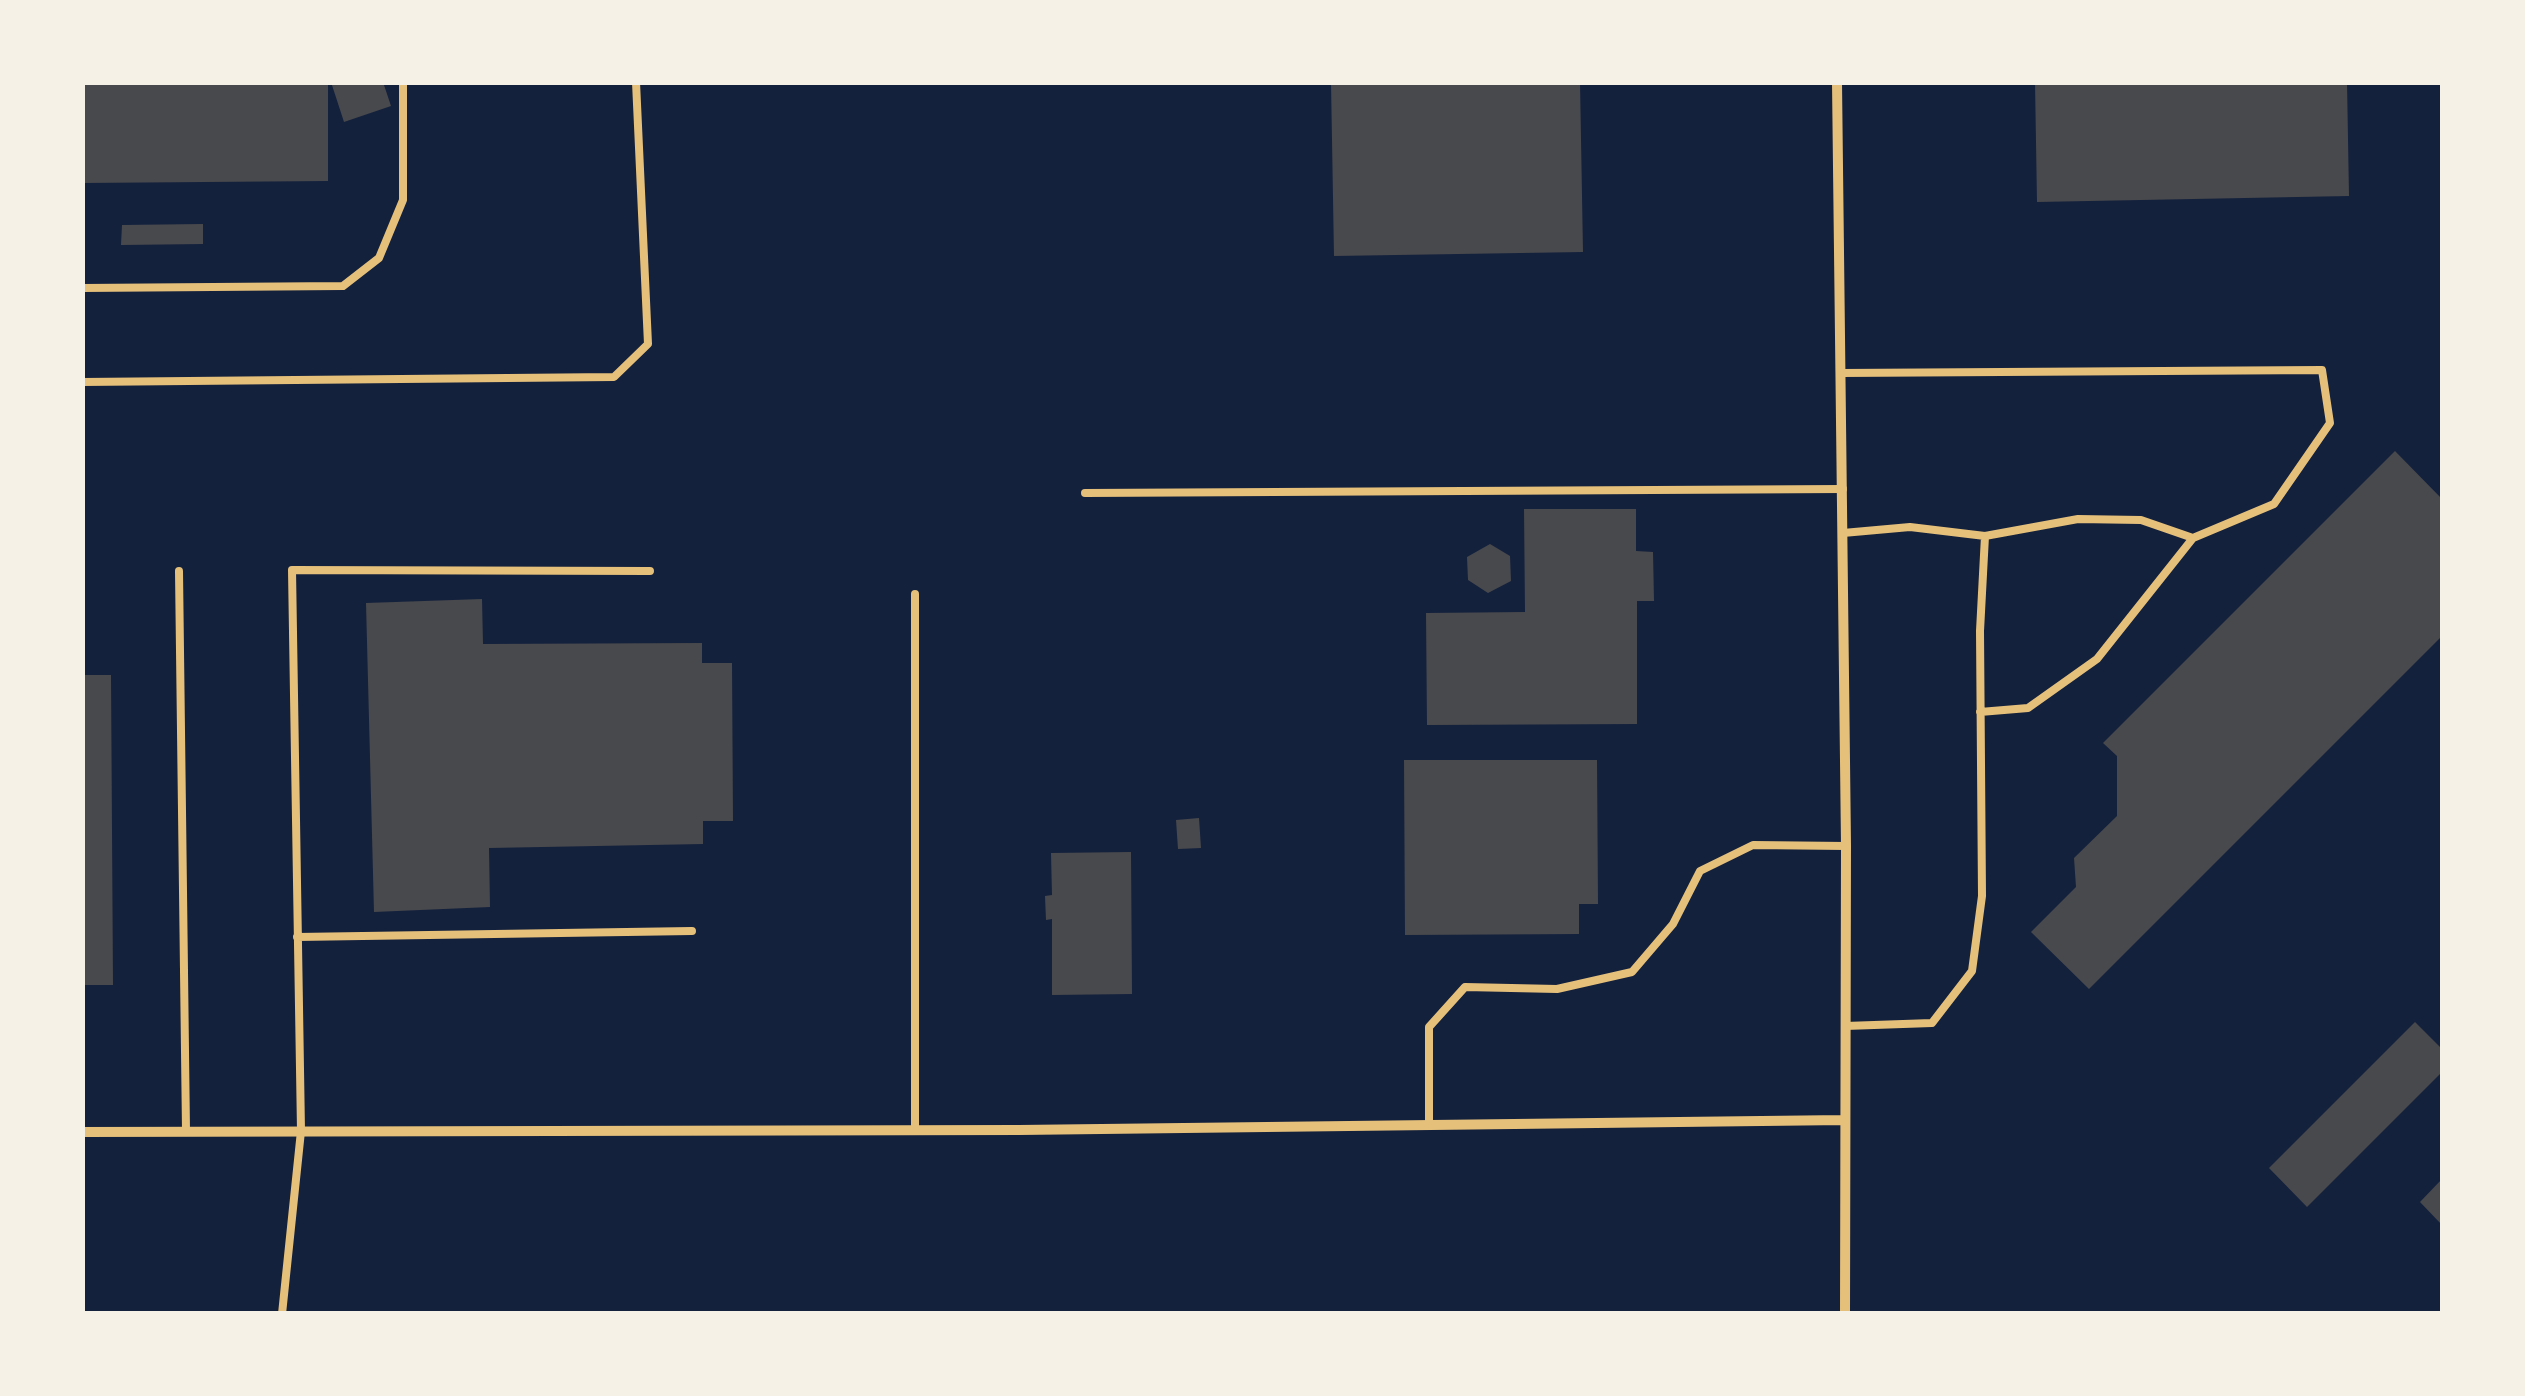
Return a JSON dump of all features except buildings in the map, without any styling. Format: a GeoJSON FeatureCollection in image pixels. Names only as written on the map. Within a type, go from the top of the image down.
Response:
{"type":"FeatureCollection","features":[{"type":"Feature","properties":{"kind":"street"},"geometry":{"type":"LineString","coordinates":[[1837,82],[1844,533],[1845,1314]]}},
{"type":"Feature","properties":{"kind":"street"},"geometry":{"type":"LineString","coordinates":[[82,1132],[914,1130],[1844,1120]]}},
{"type":"Feature","properties":{"kind":"lane"},"geometry":{"type":"LineString","coordinates":[[82,288],[343,286],[379,258],[404,200],[403,82]]}},
{"type":"Feature","properties":{"kind":"lane"},"geometry":{"type":"LineString","coordinates":[[82,382],[614,377],[648,344],[636,82]]}},
{"type":"Feature","properties":{"kind":"lane"},"geometry":{"type":"LineString","coordinates":[[1841,372],[2322,370],[2330,422],[2274,504],[2193,538],[2097,660],[2028,708],[1980,712]]}},
{"type":"Feature","properties":{"kind":"lane"},"geometry":{"type":"LineString","coordinates":[[1085,493],[1843,489]]}},
{"type":"Feature","properties":{"kind":"lane"},"geometry":{"type":"LineString","coordinates":[[1844,533],[1910,527],[1985,536],[2078,518],[2142,520],[2193,538]]}},
{"type":"Feature","properties":{"kind":"lane"},"geometry":{"type":"LineString","coordinates":[[1845,1026],[1932,1024],[1972,971],[1982,896],[1980,632],[1985,536]]}},
{"type":"Feature","properties":{"kind":"lane"},"geometry":{"type":"LineString","coordinates":[[282,1314],[301,1131],[292,570],[650,570]]}},
{"type":"Feature","properties":{"kind":"lane"},"geometry":{"type":"LineString","coordinates":[[179,571],[186,1131]]}},
{"type":"Feature","properties":{"kind":"lane"},"geometry":{"type":"LineString","coordinates":[[914,1130],[916,594]]}},
{"type":"Feature","properties":{"kind":"lane"},"geometry":{"type":"LineString","coordinates":[[1429,1125],[1429,1027],[1465,987],[1557,989],[1632,972],[1672,924],[1700,870],[1752,845],[1846,846]]}},
{"type":"Feature","properties":{"kind":"lane"},"geometry":{"type":"LineString","coordinates":[[297,937],[692,931]]}}]}
